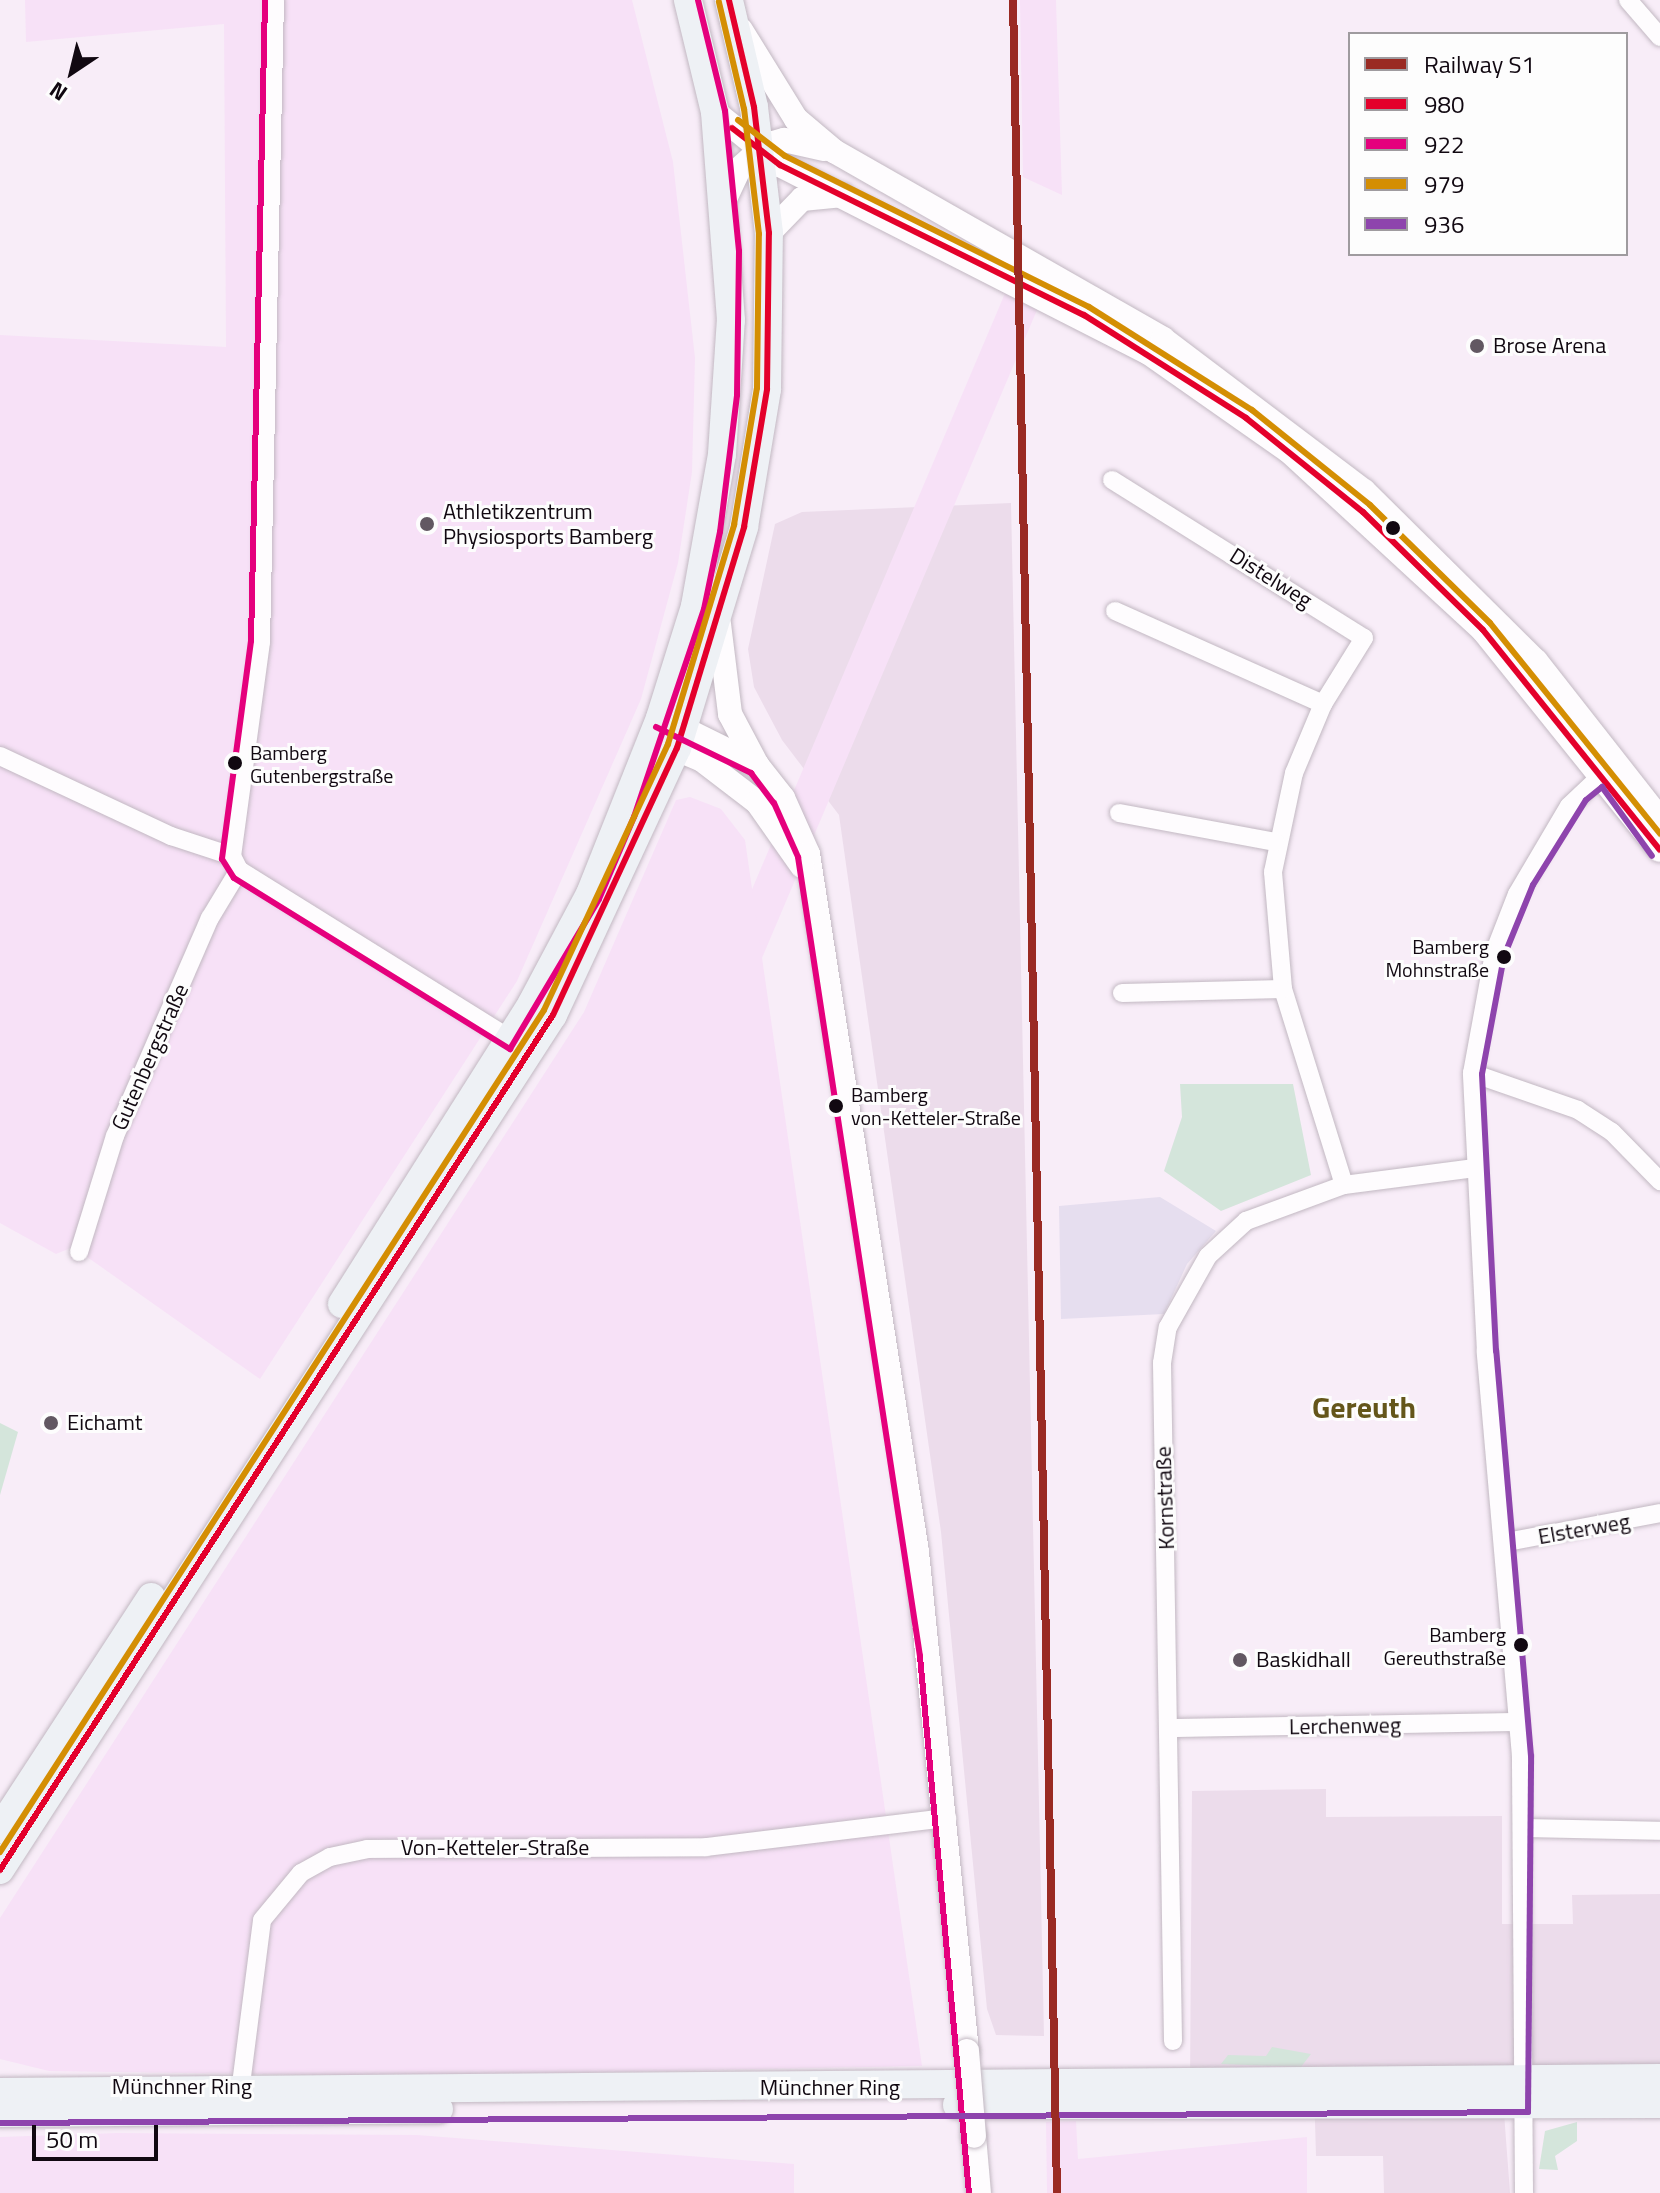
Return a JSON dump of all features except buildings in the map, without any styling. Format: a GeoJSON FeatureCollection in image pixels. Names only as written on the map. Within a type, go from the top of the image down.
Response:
{"type":"FeatureCollection","features":[{"type":"Feature","properties":{"kind":"main road"},"geometry":{"type":"LineString","coordinates":[[669,733],[722,454],[731,320],[726,197],[715,112],[688,0]]}},
{"type":"Feature","properties":{"kind":"main road"},"geometry":{"type":"LineString","coordinates":[[0,1870],[520,1046],[719,624],[759,456],[769,233],[759,150],[731,7]]}},
{"type":"Feature","properties":{"kind":"main road"},"geometry":{"type":"LineString","coordinates":[[0,1829],[520,1046]]}},
{"type":"Feature","properties":{"kind":"main road","name":"Münchner Ring"},"geometry":{"type":"LineString","coordinates":[[1522,2092],[1660,2078]]}},
{"type":"Feature","properties":{"kind":"main road","name":"Münchner Ring"},"geometry":{"type":"LineString","coordinates":[[1,2096],[239,2099],[1522,2092],[1660,2104]]}},
{"type":"Feature","properties":{"kind":"street","name":"Gutenbergstraße"},"geometry":{"type":"LineString","coordinates":[[79,1252],[115,1136],[235,863],[262,627],[275,0]]}},
{"type":"Feature","properties":{"kind":"street"},"geometry":{"type":"LineString","coordinates":[[1628,0],[1660,37]]}},
{"type":"Feature","properties":{"kind":"street"},"geometry":{"type":"LineString","coordinates":[[731,7],[796,119],[834,151],[1163,339],[1302,439],[1495,616],[1660,819]]}},
{"type":"Feature","properties":{"kind":"street"},"geometry":{"type":"LineString","coordinates":[[715,112],[759,150],[1084,315],[1246,418],[1438,583],[1604,773],[1660,850]]}},
{"type":"Feature","properties":{"kind":"street"},"geometry":{"type":"LineString","coordinates":[[726,197],[759,150],[784,140],[834,151]]}},
{"type":"Feature","properties":{"kind":"street"},"geometry":{"type":"LineString","coordinates":[[769,233],[802,199],[848,195]]}},
{"type":"Feature","properties":{"kind":"street","name":"Distelweg"},"geometry":{"type":"LineString","coordinates":[[1112,480],[1364,638],[1323,704],[1275,842],[1283,989],[1344,1185]]}},
{"type":"Feature","properties":{"kind":"street"},"geometry":{"type":"LineString","coordinates":[[1115,611],[1323,704]]}},
{"type":"Feature","properties":{"kind":"street"},"geometry":{"type":"LineString","coordinates":[[719,624],[730,714],[757,765],[799,827],[811,881],[917,1552],[947,1818],[979,2193]]}},
{"type":"Feature","properties":{"kind":"street"},"geometry":{"type":"LineString","coordinates":[[669,733],[757,765]]}},
{"type":"Feature","properties":{"kind":"street"},"geometry":{"type":"LineString","coordinates":[[669,733],[757,802],[811,881]]}},
{"type":"Feature","properties":{"kind":"street"},"geometry":{"type":"LineString","coordinates":[[0,756],[235,863],[520,1046]]}},
{"type":"Feature","properties":{"kind":"street"},"geometry":{"type":"LineString","coordinates":[[1524,2193],[1519,1722],[1475,1168],[1472,1073],[1494,953],[1517,894],[1569,806],[1604,773]]}},
{"type":"Feature","properties":{"kind":"street"},"geometry":{"type":"LineString","coordinates":[[1119,813],[1275,842]]}},
{"type":"Feature","properties":{"kind":"street"},"geometry":{"type":"LineString","coordinates":[[1122,993],[1283,989]]}},
{"type":"Feature","properties":{"kind":"street"},"geometry":{"type":"LineString","coordinates":[[1472,1073],[1578,1110],[1621,1140],[1660,1181]]}},
{"type":"Feature","properties":{"kind":"street","name":"Kornstraße"},"geometry":{"type":"LineString","coordinates":[[1173,2041],[1171,1728],[1162,1363],[1168,1327],[1222,1239],[1278,1206],[1344,1185],[1475,1168]]}},
{"type":"Feature","properties":{"kind":"street","name":"Elsterweg"},"geometry":{"type":"LineString","coordinates":[[1507,1542],[1660,1513]]}},
{"type":"Feature","properties":{"kind":"street","name":"Lerchenweg"},"geometry":{"type":"LineString","coordinates":[[1171,1728],[1519,1722]]}},
{"type":"Feature","properties":{"kind":"street","name":"Von-Ketteler-Straße"},"geometry":{"type":"LineString","coordinates":[[239,2099],[262,1920],[301,1873],[330,1857],[367,1849],[706,1847],[947,1818]]}},
{"type":"Feature","properties":{"kind":"street"},"geometry":{"type":"LineString","coordinates":[[1522,1828],[1660,1831]]}},
{"type":"Feature","properties":{"kind":"shaded area"},"geometry":{"type":"Polygon","coordinates":[[[25,0],[632,0],[673,162],[695,358],[692,472],[678,563],[641,699],[517,981],[260,1379],[73,1247],[56,1254],[0,1223],[0,335],[226,347],[224,24],[26,42],[25,0]]]}},
{"type":"Feature","properties":{"kind":"shaded area"},"geometry":{"type":"Polygon","coordinates":[[[1020,0],[1056,0],[1062,195],[1023,177],[1020,0]]]}},
{"type":"Feature","properties":{"kind":"shaded area"},"geometry":{"type":"Polygon","coordinates":[[[1006,291],[1039,305],[342,1947],[309,1933],[1006,291]]]}},
{"type":"Feature","properties":{"kind":"shaded area"},"geometry":{"type":"Polygon","coordinates":[[[1011,503],[1044,2036],[996,2035],[987,2009],[941,1532],[839,815],[782,740],[754,687],[748,649],[775,524],[802,512],[1011,503]]]}},
{"type":"Feature","properties":{"kind":"shaded area"},"geometry":{"type":"Polygon","coordinates":[[[690,797],[721,809],[745,840],[922,2066],[406,2076],[49,2071],[0,2059],[0,1918],[584,1012],[676,800],[690,797]]]}},
{"type":"Feature","properties":{"kind":"shaded area"},"geometry":{"type":"Polygon","coordinates":[[[1160,1197],[1216,1231],[1187,1264],[1164,1314],[1061,1319],[1059,1206],[1160,1197]]]}},
{"type":"Feature","properties":{"kind":"shaded area"},"geometry":{"type":"Polygon","coordinates":[[[1326,1789],[1326,1817],[1502,1816],[1502,1924],[1573,1924],[1572,1895],[1660,1894],[1660,2087],[1502,2086],[1510,2193],[1384,2193],[1383,2156],[1316,2156],[1314,2088],[1190,2088],[1192,1791],[1326,1789]]]}},
{"type":"Feature","properties":{"kind":"shaded area"},"geometry":{"type":"Polygon","coordinates":[[[1076,2121],[1078,2159],[1307,2137],[1307,2193],[1047,2193],[1046,2122],[1076,2121]]]}},
{"type":"Feature","properties":{"kind":"shaded area"},"geometry":{"type":"Polygon","coordinates":[[[117,2133],[417,2135],[794,2164],[794,2193],[0,2193],[0,2137],[117,2133]]]}},
{"type":"Feature","properties":{"kind":"green space"},"geometry":{"type":"Polygon","coordinates":[[[1180,1084],[1293,1084],[1311,1175],[1221,1211],[1164,1171],[1182,1117],[1180,1084]]]}},
{"type":"Feature","properties":{"kind":"green space"},"geometry":{"type":"Polygon","coordinates":[[[0,1423],[18,1432],[0,1495],[0,1423]]]}},
{"type":"Feature","properties":{"kind":"green space"},"geometry":{"type":"Polygon","coordinates":[[[1272,2047],[1311,2054],[1301,2067],[1221,2064],[1228,2055],[1266,2056],[1272,2047]]]}},
{"type":"Feature","properties":{"kind":"green space"},"geometry":{"type":"Polygon","coordinates":[[[1577,2122],[1577,2141],[1555,2156],[1558,2170],[1539,2169],[1545,2131],[1577,2122]]]}},
{"type":"Feature","properties":{"kind":"rail line","name":"S1"},"geometry":{"type":"LineString","coordinates":[[1013,0],[1057,2193]]}},
{"type":"Feature","properties":{"kind":"transit line","name":"922"},"geometry":{"type":"LineString","coordinates":[[265,0],[251,641],[222,859],[234,878],[510,1049],[599,899],[634,817],[704,609],[720,532],[737,395],[739,251],[725,111],[698,0]]}},
{"type":"Feature","properties":{"kind":"transit line","name":"980"},"geometry":{"type":"LineString","coordinates":[[0,1870],[553,1015],[677,748],[744,527],[767,389],[769,233],[754,107],[729,0]]}},
{"type":"Feature","properties":{"kind":"transit line","name":"979"},"geometry":{"type":"LineString","coordinates":[[0,1852],[544,1010],[668,744],[734,525],[757,388],[759,234],[744,109],[719,2]]}},
{"type":"Feature","properties":{"kind":"transit line","name":"979"},"geometry":{"type":"LineString","coordinates":[[738,120],[785,156],[1089,307],[1252,410],[1370,505],[1490,623],[1660,834]]}},
{"type":"Feature","properties":{"kind":"transit line","name":"980"},"geometry":{"type":"LineString","coordinates":[[732,128],[780,165],[1084,315],[1246,418],[1363,512],[1483,630],[1660,850]]}},
{"type":"Feature","properties":{"kind":"transit line","name":"922"},"geometry":{"type":"LineString","coordinates":[[656,727],[751,773],[774,803],[798,857],[920,1656],[969,2193]]}},
{"type":"Feature","properties":{"kind":"transit line","name":"936"},"geometry":{"type":"LineString","coordinates":[[0,2123],[1528,2112],[1531,1756],[1496,1351],[1482,1074],[1504,956],[1533,885],[1586,800],[1602,787],[1652,856]]}},
{"type":"Feature","properties":{"kind":"place","name":"Brose Arena"},"geometry":{"type":"Point","coordinates":[1477,346]}},
{"type":"Feature","properties":{"kind":"place","name":"Athletikzentrum Physiosports Bamberg"},"geometry":{"type":"Point","coordinates":[427,524]}},
{"type":"Feature","properties":{"kind":"place","name":"Bamberg Gutenbergstraße"},"geometry":{"type":"Point","coordinates":[235,763]}},
{"type":"Feature","properties":{"kind":"place","name":"Bamberg Mohnstraße"},"geometry":{"type":"Point","coordinates":[1504,957]}},
{"type":"Feature","properties":{"kind":"place","name":"Bamberg von-Ketteler-Straße"},"geometry":{"type":"Point","coordinates":[836,1106]}},
{"type":"Feature","properties":{"kind":"place","name":"Eichamt"},"geometry":{"type":"Point","coordinates":[51,1423]}},
{"type":"Feature","properties":{"kind":"place","name":"Bamberg Gereuthstraße"},"geometry":{"type":"Point","coordinates":[1521,1645]}},
{"type":"Feature","properties":{"kind":"place","name":"Baskidhall"},"geometry":{"type":"Point","coordinates":[1240,1660]}},
{"type":"Feature","properties":{"kind":"district","name":"Gereuth"},"geometry":{"type":"Point","coordinates":[1364,1407]}}]}
